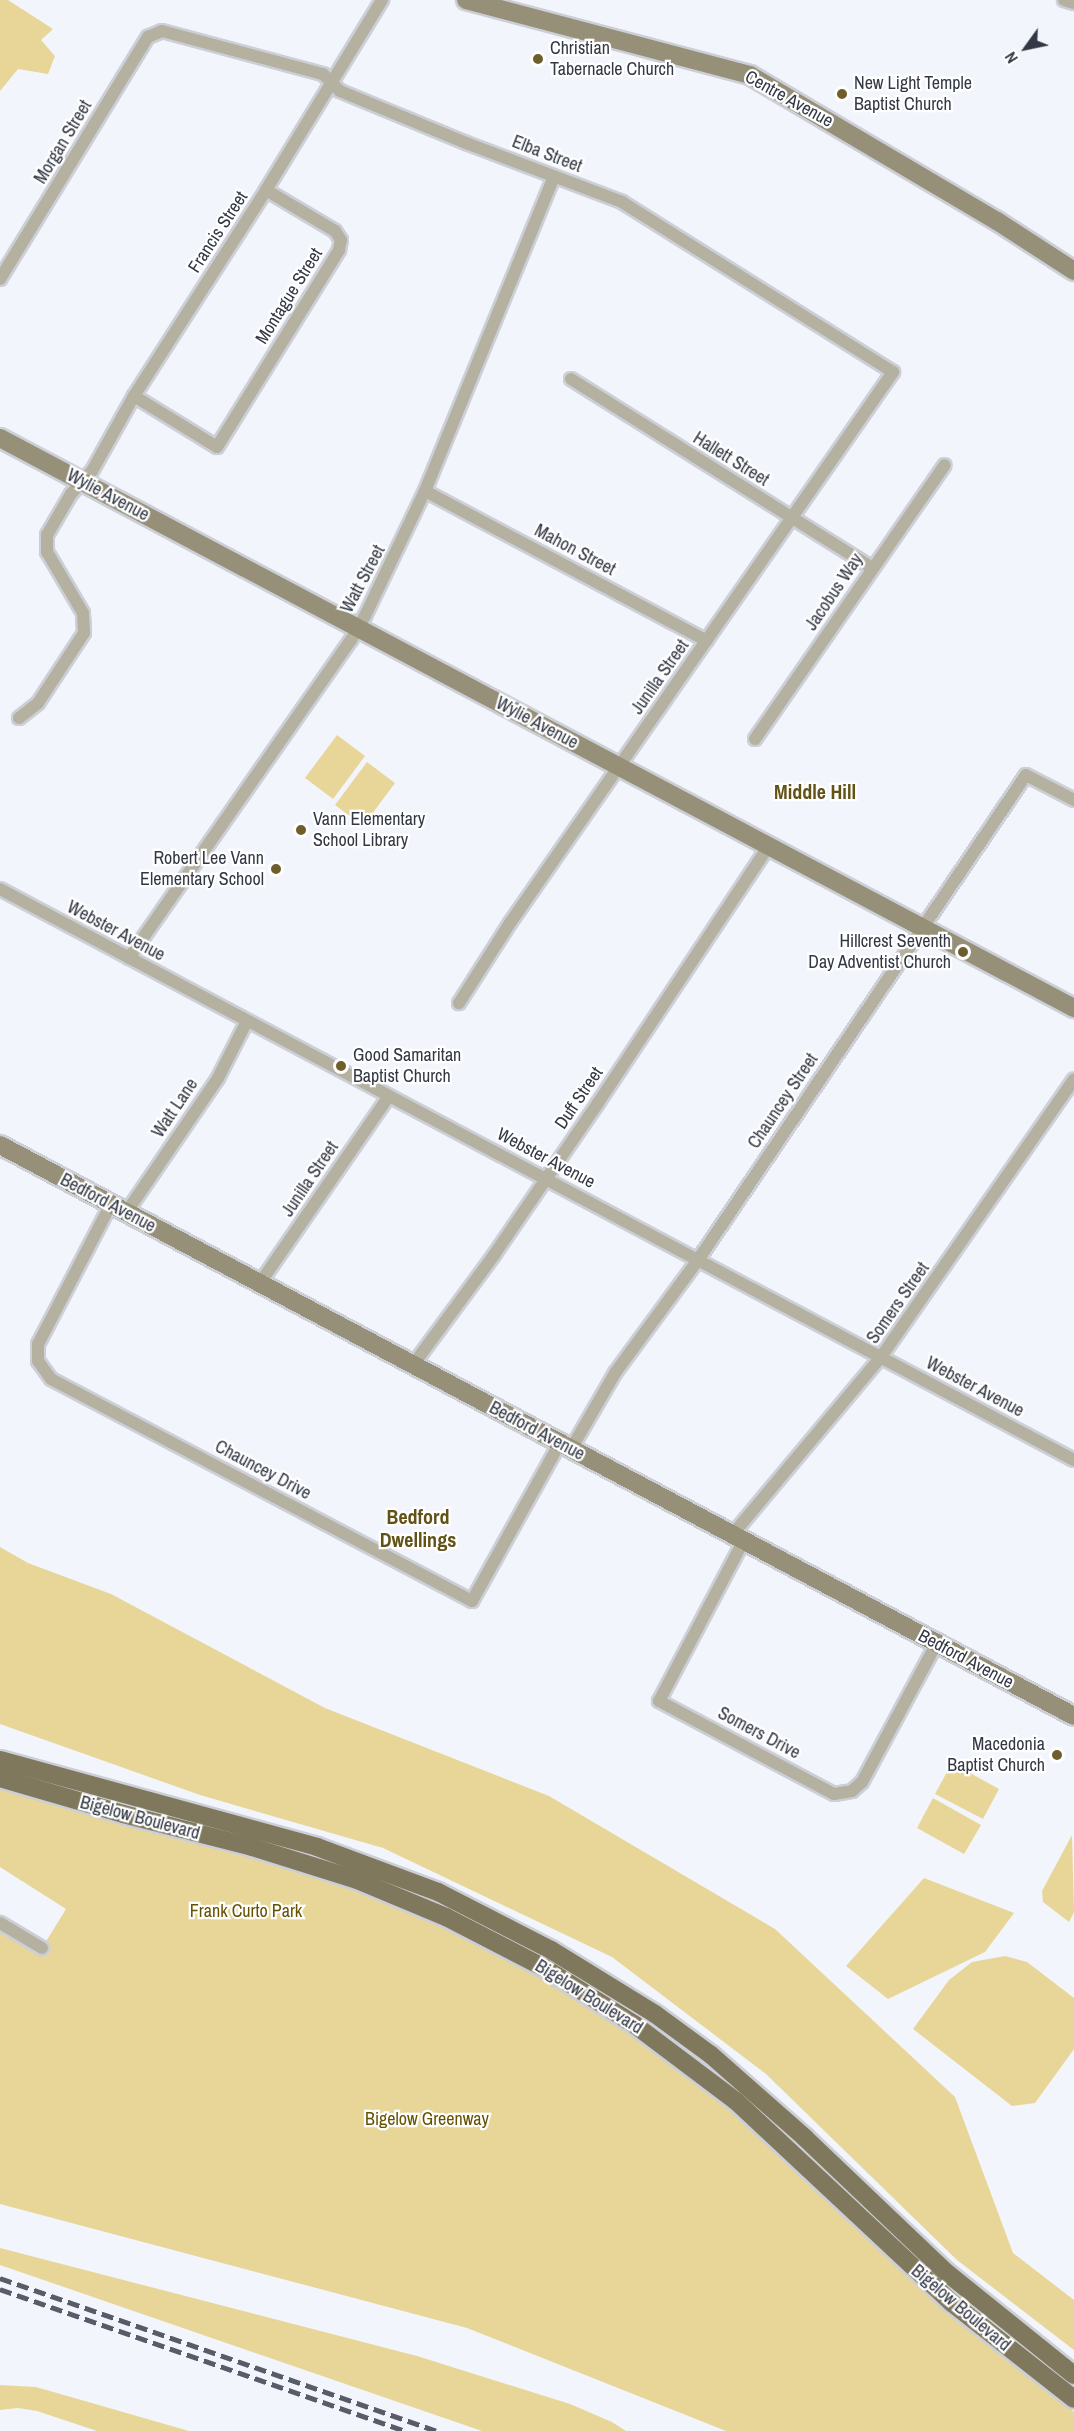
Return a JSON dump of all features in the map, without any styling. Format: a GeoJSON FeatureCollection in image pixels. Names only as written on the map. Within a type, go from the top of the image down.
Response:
{"type":"FeatureCollection","features":[{"type":"Feature","properties":{"kind":"main road","name":"Bigelow Boulevard"},"geometry":{"type":"LineString","coordinates":[[0,1760],[317,1847],[438,1892],[551,1950],[655,2014],[711,2055],[805,2138],[947,2273],[1074,2375]]}},
{"type":"Feature","properties":{"kind":"main road","name":"Bigelow Boulevard"},"geometry":{"type":"LineString","coordinates":[[0,1779],[252,1847],[357,1880],[446,1917],[546,1968],[635,2025],[736,2101],[952,2303],[1074,2400]]}},
{"type":"Feature","properties":{"kind":"street","name":"Francis Street"},"geometry":{"type":"LineString","coordinates":[[19,718],[38,703],[84,633],[83,613],[47,552],[47,535],[71,494],[92,471],[134,396],[266,190],[382,0]]}},
{"type":"Feature","properties":{"kind":"street","name":"Centre Avenue"},"geometry":{"type":"LineString","coordinates":[[466,0],[750,75],[998,221],[1073,273]]}},
{"type":"Feature","properties":{"kind":"street"},"geometry":{"type":"LineString","coordinates":[[1064,0],[1074,3]]}},
{"type":"Feature","properties":{"kind":"street","name":"Elba Street"},"geometry":{"type":"LineString","coordinates":[[162,31],[323,74],[340,91],[622,202],[892,372]]}},
{"type":"Feature","properties":{"kind":"street","name":"Morgan Street"},"geometry":{"type":"LineString","coordinates":[[0,279],[148,37],[162,31]]}},
{"type":"Feature","properties":{"kind":"street","name":"Watt Street"},"geometry":{"type":"LineString","coordinates":[[129,958],[358,628],[401,545],[425,491],[554,176]]}},
{"type":"Feature","properties":{"kind":"street","name":"Montague Street"},"geometry":{"type":"LineString","coordinates":[[134,396],[217,447],[339,250],[341,240],[334,231],[266,190]]}},
{"type":"Feature","properties":{"kind":"street","name":"Junilla Street"},"geometry":{"type":"LineString","coordinates":[[459,1003],[510,923],[892,372]]}},
{"type":"Feature","properties":{"kind":"street","name":"Hallett Street"},"geometry":{"type":"LineString","coordinates":[[571,379],[872,568]]}},
{"type":"Feature","properties":{"kind":"street","name":"Wylie Avenue"},"geometry":{"type":"LineString","coordinates":[[0,438],[1074,1008]]}},
{"type":"Feature","properties":{"kind":"street","name":"Jacobus Way"},"geometry":{"type":"LineString","coordinates":[[755,739],[945,465]]}},
{"type":"Feature","properties":{"kind":"street","name":"Mahon Street"},"geometry":{"type":"LineString","coordinates":[[425,491],[707,641]]}},
{"type":"Feature","properties":{"kind":"street","name":"Chauncey Street"},"geometry":{"type":"LineString","coordinates":[[566,1446],[615,1373],[699,1260],[923,928],[972,851],[1026,775],[1074,800]]}},
{"type":"Feature","properties":{"kind":"street","name":"Duff Street"},"geometry":{"type":"LineString","coordinates":[[413,1365],[545,1178],[769,846]]}},
{"type":"Feature","properties":{"kind":"street","name":"Webster Avenue"},"geometry":{"type":"LineString","coordinates":[[0,889],[1074,1460]]}},
{"type":"Feature","properties":{"kind":"street","name":"Watt Lane"},"geometry":{"type":"LineString","coordinates":[[118,1209],[218,1078],[248,1021]]}},
{"type":"Feature","properties":{"kind":"street","name":"Somers Street"},"geometry":{"type":"LineString","coordinates":[[738,1537],[881,1357],[1074,1079]]}},
{"type":"Feature","properties":{"kind":"street","name":"Junilla Street"},"geometry":{"type":"LineString","coordinates":[[260,1283],[389,1096]]}},
{"type":"Feature","properties":{"kind":"street","name":"Bedford Avenue"},"geometry":{"type":"LineString","coordinates":[[0,1145],[1074,1716]]}},
{"type":"Feature","properties":{"kind":"street","name":"Chauncey Drive"},"geometry":{"type":"LineString","coordinates":[[118,1209],[38,1344],[38,1361],[51,1379],[472,1601],[566,1446]]}},
{"type":"Feature","properties":{"kind":"street","name":"Somers Drive"},"geometry":{"type":"LineString","coordinates":[[738,1537],[659,1701],[834,1794],[852,1791],[862,1782],[937,1643]]}},
{"type":"Feature","properties":{"kind":"street"},"geometry":{"type":"LineString","coordinates":[[0,1923],[42,1948]]}},
{"type":"Feature","properties":{"kind":"green space"},"geometry":{"type":"Polygon","coordinates":[[[0,0],[8,0],[53,29],[41,40],[55,56],[48,74],[18,69],[0,91],[0,0]]]}},
{"type":"Feature","properties":{"kind":"green space"},"geometry":{"type":"Polygon","coordinates":[[[337,735],[365,756],[333,799],[305,778],[337,735]]]}},
{"type":"Feature","properties":{"kind":"green space"},"geometry":{"type":"Polygon","coordinates":[[[367,762],[395,783],[363,826],[335,805],[367,762]]]}},
{"type":"Feature","properties":{"kind":"green space"},"geometry":{"type":"Polygon","coordinates":[[[0,1547],[28,1563],[111,1594],[325,1708],[549,1796],[775,1929],[955,2097],[1013,2253],[1074,2300],[1074,2350],[957,2260],[766,2074],[612,1957],[383,1848],[200,1795],[0,1724],[0,1547]]]}},
{"type":"Feature","properties":{"kind":"green space"},"geometry":{"type":"Polygon","coordinates":[[[952,1763],[999,1789],[983,1819],[935,1794],[952,1763]]]}},
{"type":"Feature","properties":{"kind":"green space"},"geometry":{"type":"Polygon","coordinates":[[[0,1788],[55,1805],[264,1859],[380,1898],[448,1927],[520,1964],[574,1996],[658,2052],[762,2135],[912,2279],[971,2331],[1074,2412],[1074,2431],[726,2431],[467,2328],[0,2204],[0,1923],[42,1948],[66,1909],[0,1867],[0,1788]]]}},
{"type":"Feature","properties":{"kind":"green space"},"geometry":{"type":"Polygon","coordinates":[[[933,1798],[981,1825],[964,1854],[917,1828],[933,1798]]]}},
{"type":"Feature","properties":{"kind":"green space"},"geometry":{"type":"Polygon","coordinates":[[[1072,1835],[1074,1912],[1069,1922],[1043,1902],[1042,1891],[1072,1835]]]}},
{"type":"Feature","properties":{"kind":"green space"},"geometry":{"type":"Polygon","coordinates":[[[924,1878],[1014,1913],[985,1952],[888,1999],[846,1966],[924,1878]]]}},
{"type":"Feature","properties":{"kind":"green space"},"geometry":{"type":"Polygon","coordinates":[[[1005,1956],[1027,1962],[1074,1998],[1074,2049],[1035,2103],[1012,2106],[913,2029],[949,1980],[972,1962],[1005,1956]]]}},
{"type":"Feature","properties":{"kind":"green space"},"geometry":{"type":"Polygon","coordinates":[[[0,2248],[417,2356],[570,2404],[612,2422],[626,2431],[482,2431],[0,2265],[0,2248]]]}},
{"type":"Feature","properties":{"kind":"green space"},"geometry":{"type":"Polygon","coordinates":[[[0,2385],[36,2387],[189,2431],[97,2431],[37,2411],[18,2408],[0,2410],[0,2385]]]}},
{"type":"Feature","properties":{"kind":"railway"},"geometry":{"type":"LineString","coordinates":[[0,2278],[436,2431]]}},
{"type":"Feature","properties":{"kind":"railway"},"geometry":{"type":"LineString","coordinates":[[0,2289],[406,2431]]}},
{"type":"Feature","properties":{"kind":"place","name":"Christian Tabernacle Church"},"geometry":{"type":"Point","coordinates":[538,59]}},
{"type":"Feature","properties":{"kind":"place","name":"New Light Temple Baptist Church"},"geometry":{"type":"Point","coordinates":[842,94]}},
{"type":"Feature","properties":{"kind":"place","name":"Vann Elementary School Library"},"geometry":{"type":"Point","coordinates":[301,830]}},
{"type":"Feature","properties":{"kind":"place","name":"Robert Lee Vann Elementary School"},"geometry":{"type":"Point","coordinates":[276,869]}},
{"type":"Feature","properties":{"kind":"place","name":"Hillcrest Seventh Day Adventist Church"},"geometry":{"type":"Point","coordinates":[963,952]}},
{"type":"Feature","properties":{"kind":"place","name":"Good Samaritan Baptist Church"},"geometry":{"type":"Point","coordinates":[341,1066]}},
{"type":"Feature","properties":{"kind":"place","name":"Macedonia Baptist Church"},"geometry":{"type":"Point","coordinates":[1057,1755]}},
{"type":"Feature","properties":{"kind":"district","name":"Middle Hill"},"geometry":{"type":"Point","coordinates":[815,791]}},
{"type":"Feature","properties":{"kind":"district","name":"Bedford Dwellings"},"geometry":{"type":"Point","coordinates":[418,1528]}},
{"type":"Feature","properties":{"kind":"park label","name":"Frank Curto Park"},"geometry":{"type":"Point","coordinates":[246,1911]}},
{"type":"Feature","properties":{"kind":"park label","name":"Bigelow Greenway"},"geometry":{"type":"Point","coordinates":[427,2119]}}]}
